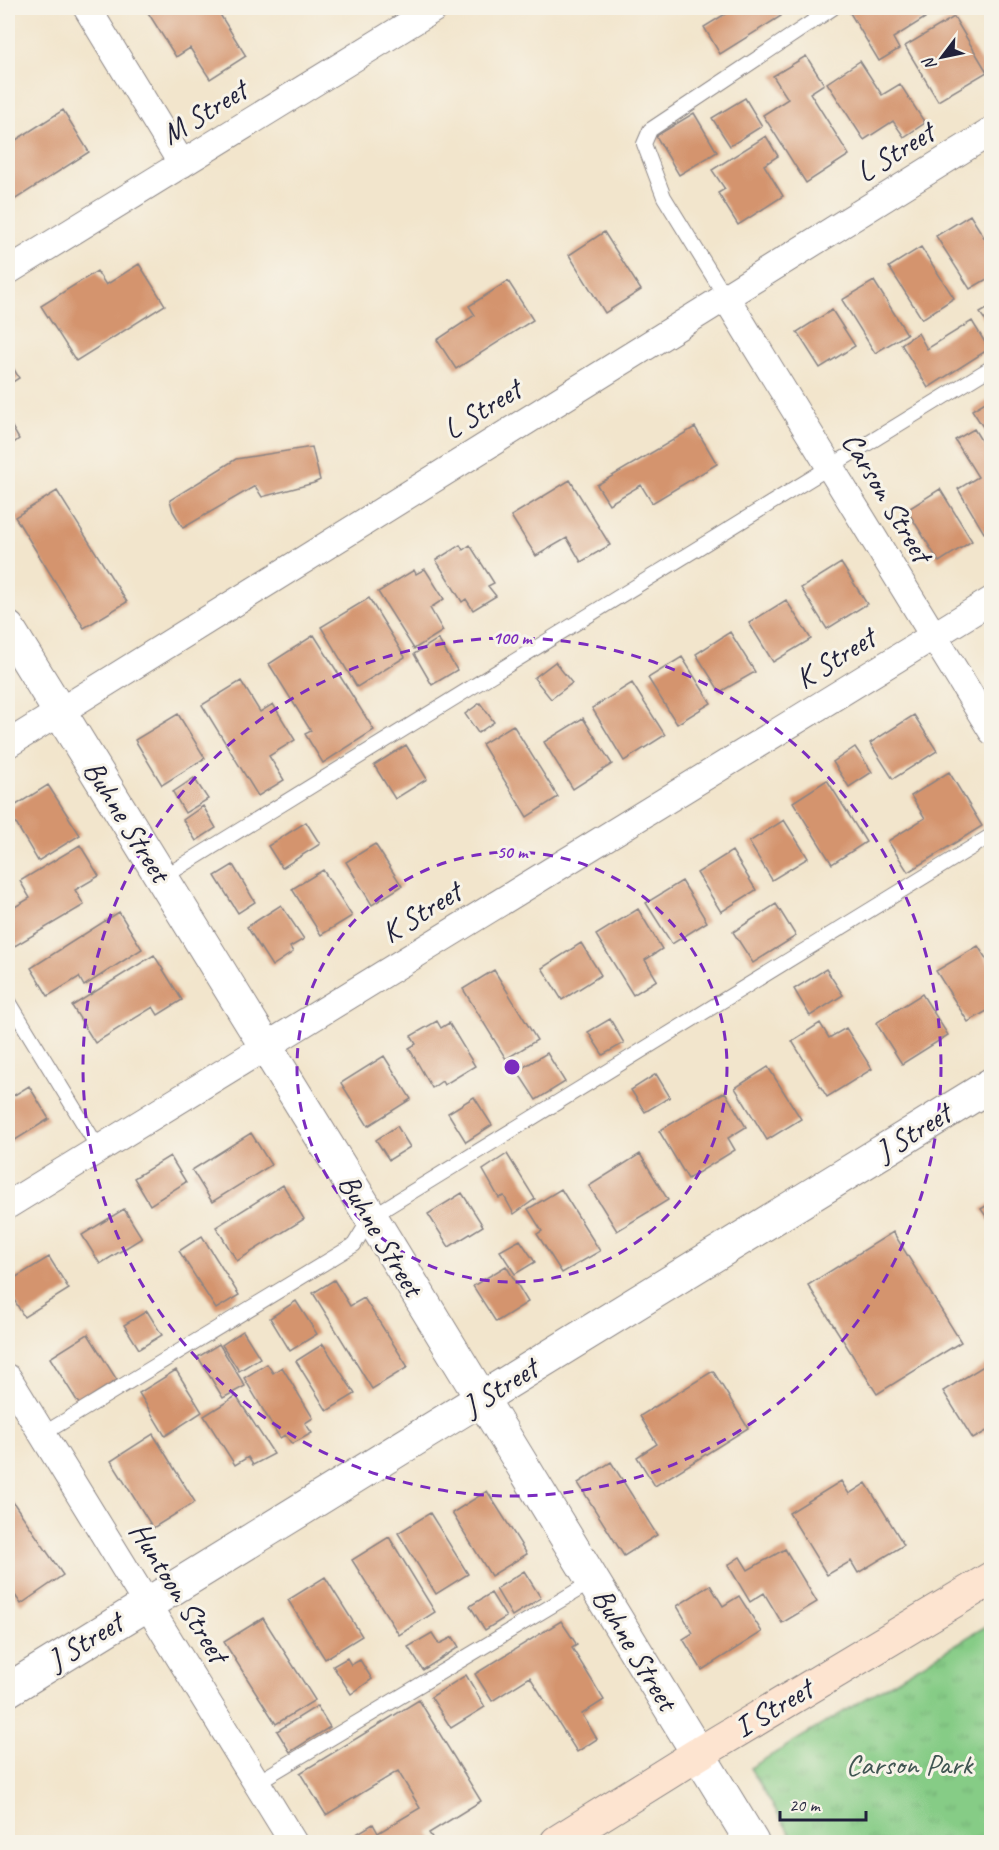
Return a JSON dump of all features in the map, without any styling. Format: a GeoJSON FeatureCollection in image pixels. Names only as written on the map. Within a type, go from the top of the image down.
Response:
{"type":"FeatureCollection","features":[{"type":"Feature","properties":{"kind":"main road","name":"I Street"},"geometry":{"type":"LineString","coordinates":[[557,1842],[698,1754],[992,1578]]}},
{"type":"Feature","properties":{"kind":"street"},"geometry":{"type":"LineString","coordinates":[[87,8],[182,164]]}},
{"type":"Feature","properties":{"kind":"street","name":"M Street"},"geometry":{"type":"LineString","coordinates":[[8,271],[435,8]]}},
{"type":"Feature","properties":{"kind":"street","name":"L Street"},"geometry":{"type":"LineString","coordinates":[[8,744],[992,131]]}},
{"type":"Feature","properties":{"kind":"street","name":"Carson Street"},"geometry":{"type":"LineString","coordinates":[[725,296],[992,731]]}},
{"type":"Feature","properties":{"kind":"street","name":"K Street"},"geometry":{"type":"LineString","coordinates":[[8,1205],[992,600]]}},
{"type":"Feature","properties":{"kind":"street","name":"Buhne Street"},"geometry":{"type":"LineString","coordinates":[[8,628],[752,1842]]}},
{"type":"Feature","properties":{"kind":"street","name":"J Street"},"geometry":{"type":"LineString","coordinates":[[8,1690],[146,1602],[992,1084]]}},
{"type":"Feature","properties":{"kind":"street","name":"Huntoon Street"},"geometry":{"type":"LineString","coordinates":[[8,1378],[293,1842]]}},
{"type":"Feature","properties":{"kind":"lane"},"geometry":{"type":"LineString","coordinates":[[725,296],[664,197],[644,144],[650,130],[833,8]]}},
{"type":"Feature","properties":{"kind":"lane"},"geometry":{"type":"LineString","coordinates":[[162,878],[992,367]]}},
{"type":"Feature","properties":{"kind":"lane"},"geometry":{"type":"LineString","coordinates":[[43,1434],[354,1245],[371,1217],[992,835]]}},
{"type":"Feature","properties":{"kind":"lane"},"geometry":{"type":"LineString","coordinates":[[8,1000],[99,1149]]}},
{"type":"Feature","properties":{"kind":"lane"},"geometry":{"type":"LineString","coordinates":[[256,1783],[593,1581]]}},
{"type":"Feature","properties":{"kind":"green space","name":"Carson Park"},"geometry":{"type":"Polygon","coordinates":[[[991,1623],[991,1842],[795,1842],[750,1768],[991,1623]]]}},
{"type":"Feature","properties":{"kind":"building"},"geometry":{"type":"Polygon","coordinates":[[[152,8],[216,8],[246,56],[210,79],[190,48],[176,57],[147,11],[152,8]]]}},
{"type":"Feature","properties":{"kind":"building"},"geometry":{"type":"Polygon","coordinates":[[[735,8],[776,8],[781,16],[720,54],[704,27],[735,8]]]}},
{"type":"Feature","properties":{"kind":"building"},"geometry":{"type":"Polygon","coordinates":[[[847,8],[919,8],[925,18],[893,38],[899,49],[879,61],[847,8]]]}},
{"type":"Feature","properties":{"kind":"building"},"geometry":{"type":"Polygon","coordinates":[[[954,17],[987,72],[938,101],[905,46],[954,17]]]}},
{"type":"Feature","properties":{"kind":"building"},"geometry":{"type":"Polygon","coordinates":[[[806,56],[824,84],[810,93],[849,155],[806,183],[763,115],[788,99],[773,76],[806,56]]]}},
{"type":"Feature","properties":{"kind":"building"},"geometry":{"type":"Polygon","coordinates":[[[860,61],[882,95],[900,84],[925,123],[904,137],[893,121],[864,140],[827,83],[860,61]]]}},
{"type":"Feature","properties":{"kind":"building"},"geometry":{"type":"Polygon","coordinates":[[[745,98],[762,126],[730,146],[712,118],[745,98]]]}},
{"type":"Feature","properties":{"kind":"building"},"geometry":{"type":"Polygon","coordinates":[[[63,110],[89,152],[8,204],[8,145],[63,110]]]}},
{"type":"Feature","properties":{"kind":"building"},"geometry":{"type":"Polygon","coordinates":[[[694,113],[717,152],[679,175],[656,136],[694,113]]]}},
{"type":"Feature","properties":{"kind":"building"},"geometry":{"type":"Polygon","coordinates":[[[766,136],[778,156],[764,165],[783,196],[738,225],[718,193],[725,189],[712,170],[766,136]]]}},
{"type":"Feature","properties":{"kind":"building"},"geometry":{"type":"Polygon","coordinates":[[[970,215],[992,250],[992,276],[970,289],[936,236],[970,215]]]}},
{"type":"Feature","properties":{"kind":"building"},"geometry":{"type":"Polygon","coordinates":[[[604,232],[641,290],[605,313],[569,255],[604,232]]]}},
{"type":"Feature","properties":{"kind":"building"},"geometry":{"type":"Polygon","coordinates":[[[921,247],[954,298],[922,319],[889,267],[921,247]]]}},
{"type":"Feature","properties":{"kind":"building"},"geometry":{"type":"Polygon","coordinates":[[[139,264],[165,305],[76,361],[41,306],[97,271],[106,285],[139,264]]]}},
{"type":"Feature","properties":{"kind":"building"},"geometry":{"type":"Polygon","coordinates":[[[508,281],[533,320],[456,369],[437,340],[475,315],[469,306],[508,281]]]}},
{"type":"Feature","properties":{"kind":"building"},"geometry":{"type":"Polygon","coordinates":[[[874,281],[907,334],[875,353],[842,300],[874,281]]]}},
{"type":"Feature","properties":{"kind":"building"},"geometry":{"type":"Polygon","coordinates":[[[992,306],[992,330],[980,313],[992,306]]]}},
{"type":"Feature","properties":{"kind":"building"},"geometry":{"type":"Polygon","coordinates":[[[832,310],[855,346],[820,368],[797,332],[832,310]]]}},
{"type":"Feature","properties":{"kind":"building"},"geometry":{"type":"Polygon","coordinates":[[[972,321],[989,349],[928,388],[901,344],[918,333],[927,349],[972,321]]]}},
{"type":"Feature","properties":{"kind":"building"},"geometry":{"type":"Polygon","coordinates":[[[8,359],[19,378],[8,385],[8,359]]]}},
{"type":"Feature","properties":{"kind":"building"},"geometry":{"type":"Polygon","coordinates":[[[992,398],[992,441],[972,410],[992,398]]]}},
{"type":"Feature","properties":{"kind":"building"},"geometry":{"type":"Polygon","coordinates":[[[8,420],[19,439],[8,447],[8,420]]]}},
{"type":"Feature","properties":{"kind":"building"},"geometry":{"type":"Polygon","coordinates":[[[695,427],[717,464],[652,503],[641,485],[609,504],[597,485],[695,427]]]}},
{"type":"Feature","properties":{"kind":"building"},"geometry":{"type":"Polygon","coordinates":[[[974,429],[992,458],[992,528],[984,533],[958,489],[978,477],[955,440],[974,429]]]}},
{"type":"Feature","properties":{"kind":"building"},"geometry":{"type":"Polygon","coordinates":[[[312,447],[320,480],[314,483],[262,497],[255,486],[183,528],[173,511],[170,500],[236,459],[312,447]]]}},
{"type":"Feature","properties":{"kind":"building"},"geometry":{"type":"Polygon","coordinates":[[[570,480],[610,545],[581,562],[567,538],[536,556],[511,516],[570,480]]]}},
{"type":"Feature","properties":{"kind":"building"},"geometry":{"type":"Polygon","coordinates":[[[940,489],[972,541],[939,562],[907,510],[940,489]]]}},
{"type":"Feature","properties":{"kind":"building"},"geometry":{"type":"Polygon","coordinates":[[[57,491],[127,602],[84,628],[15,517],[57,491]]]}},
{"type":"Feature","properties":{"kind":"building"},"geometry":{"type":"Polygon","coordinates":[[[460,545],[463,550],[470,545],[494,583],[488,586],[496,596],[473,610],[466,599],[462,602],[436,560],[460,545]]]}},
{"type":"Feature","properties":{"kind":"building"},"geometry":{"type":"Polygon","coordinates":[[[841,563],[867,604],[827,629],[801,588],[841,563]]]}},
{"type":"Feature","properties":{"kind":"building"},"geometry":{"type":"Polygon","coordinates":[[[425,569],[444,599],[430,608],[443,631],[414,649],[378,592],[414,570],[416,574],[425,569]]]}},
{"type":"Feature","properties":{"kind":"building"},"geometry":{"type":"Polygon","coordinates":[[[369,598],[405,657],[357,687],[321,627],[369,598]]]}},
{"type":"Feature","properties":{"kind":"building"},"geometry":{"type":"Polygon","coordinates":[[[786,600],[811,639],[773,662],[749,623],[786,600]]]}},
{"type":"Feature","properties":{"kind":"building"},"geometry":{"type":"Polygon","coordinates":[[[730,632],[755,672],[720,692],[696,654],[730,632]]]}},
{"type":"Feature","properties":{"kind":"building"},"geometry":{"type":"Polygon","coordinates":[[[314,635],[374,730],[323,763],[305,734],[311,731],[269,664],[314,635]]]}},
{"type":"Feature","properties":{"kind":"building"},"geometry":{"type":"Polygon","coordinates":[[[438,639],[457,670],[432,685],[414,654],[438,639]]]}},
{"type":"Feature","properties":{"kind":"building"},"geometry":{"type":"Polygon","coordinates":[[[682,657],[711,703],[677,724],[648,678],[682,657]]]}},
{"type":"Feature","properties":{"kind":"building"},"geometry":{"type":"Polygon","coordinates":[[[555,662],[572,683],[551,699],[534,678],[555,662]]]}},
{"type":"Feature","properties":{"kind":"building"},"geometry":{"type":"Polygon","coordinates":[[[241,681],[260,712],[273,704],[295,740],[269,756],[284,780],[258,796],[202,705],[241,681]]]}},
{"type":"Feature","properties":{"kind":"building"},"geometry":{"type":"Polygon","coordinates":[[[632,683],[665,735],[624,761],[592,708],[632,683]]]}},
{"type":"Feature","properties":{"kind":"building"},"geometry":{"type":"Polygon","coordinates":[[[480,703],[494,722],[478,733],[465,714],[480,703]]]}},
{"type":"Feature","properties":{"kind":"building"},"geometry":{"type":"Polygon","coordinates":[[[178,714],[205,758],[162,785],[135,740],[178,714]]]}},
{"type":"Feature","properties":{"kind":"building"},"geometry":{"type":"Polygon","coordinates":[[[914,715],[937,751],[893,779],[870,743],[914,715]]]}},
{"type":"Feature","properties":{"kind":"building"},"geometry":{"type":"Polygon","coordinates":[[[583,718],[612,764],[573,789],[544,742],[583,718]]]}},
{"type":"Feature","properties":{"kind":"building"},"geometry":{"type":"Polygon","coordinates":[[[513,725],[558,797],[527,817],[482,744],[513,725]]]}},
{"type":"Feature","properties":{"kind":"building"},"geometry":{"type":"Polygon","coordinates":[[[406,745],[427,779],[395,799],[374,765],[406,745]]]}},
{"type":"Feature","properties":{"kind":"building"},"geometry":{"type":"Polygon","coordinates":[[[855,747],[872,772],[849,787],[833,762],[855,747]]]}},
{"type":"Feature","properties":{"kind":"building"},"geometry":{"type":"Polygon","coordinates":[[[949,772],[982,826],[908,872],[888,841],[925,818],[911,796],[949,772]]]}},
{"type":"Feature","properties":{"kind":"building"},"geometry":{"type":"Polygon","coordinates":[[[194,778],[208,799],[185,813],[173,792],[194,778]]]}},
{"type":"Feature","properties":{"kind":"building"},"geometry":{"type":"Polygon","coordinates":[[[827,780],[866,842],[832,864],[793,802],[827,780]]]}},
{"type":"Feature","properties":{"kind":"building"},"geometry":{"type":"Polygon","coordinates":[[[48,785],[80,835],[38,861],[8,810],[48,785]]]}},
{"type":"Feature","properties":{"kind":"building"},"geometry":{"type":"Polygon","coordinates":[[[203,806],[216,828],[196,841],[183,820],[203,806]]]}},
{"type":"Feature","properties":{"kind":"building"},"geometry":{"type":"Polygon","coordinates":[[[784,820],[808,858],[772,880],[749,842],[784,820]]]}},
{"type":"Feature","properties":{"kind":"building"},"geometry":{"type":"Polygon","coordinates":[[[306,822],[320,844],[282,868],[268,846],[306,822]]]}},
{"type":"Feature","properties":{"kind":"building"},"geometry":{"type":"Polygon","coordinates":[[[375,844],[402,886],[372,905],[346,862],[375,844]]]}},
{"type":"Feature","properties":{"kind":"building"},"geometry":{"type":"Polygon","coordinates":[[[80,845],[99,876],[75,890],[84,905],[13,947],[8,938],[8,911],[30,898],[20,881],[80,845]]]}},
{"type":"Feature","properties":{"kind":"building"},"geometry":{"type":"Polygon","coordinates":[[[732,851],[756,890],[721,912],[697,873],[732,851]]]}},
{"type":"Feature","properties":{"kind":"building"},"geometry":{"type":"Polygon","coordinates":[[[233,865],[255,902],[238,913],[215,876],[233,865]]]}},
{"type":"Feature","properties":{"kind":"building"},"geometry":{"type":"Polygon","coordinates":[[[323,870],[352,916],[321,935],[292,889],[323,870]]]}},
{"type":"Feature","properties":{"kind":"building"},"geometry":{"type":"Polygon","coordinates":[[[682,881],[707,922],[672,944],[646,903],[682,881]]]}},
{"type":"Feature","properties":{"kind":"building"},"geometry":{"type":"Polygon","coordinates":[[[776,904],[796,936],[753,963],[733,932],[776,904]]]}},
{"type":"Feature","properties":{"kind":"building"},"geometry":{"type":"Polygon","coordinates":[[[281,905],[304,939],[290,947],[293,952],[272,966],[247,927],[281,905]]]}},
{"type":"Feature","properties":{"kind":"building"},"geometry":{"type":"Polygon","coordinates":[[[638,909],[662,949],[645,960],[657,980],[633,995],[596,935],[638,909]]]}},
{"type":"Feature","properties":{"kind":"building"},"geometry":{"type":"Polygon","coordinates":[[[119,912],[142,949],[84,986],[79,977],[48,996],[31,968],[119,912]]]}},
{"type":"Feature","properties":{"kind":"building"},"geometry":{"type":"Polygon","coordinates":[[[581,943],[601,975],[562,1000],[542,968],[581,943]]]}},
{"type":"Feature","properties":{"kind":"building"},"geometry":{"type":"Polygon","coordinates":[[[978,946],[992,968],[992,1008],[968,1022],[936,971],[978,946]]]}},
{"type":"Feature","properties":{"kind":"building"},"geometry":{"type":"Polygon","coordinates":[[[154,955],[182,1000],[158,1015],[153,1007],[95,1043],[72,1006],[154,955]]]}},
{"type":"Feature","properties":{"kind":"building"},"geometry":{"type":"Polygon","coordinates":[[[826,969],[843,995],[810,1016],[794,989],[826,969]]]}},
{"type":"Feature","properties":{"kind":"building"},"geometry":{"type":"Polygon","coordinates":[[[494,970],[537,1040],[506,1059],[463,989],[494,970]]]}},
{"type":"Feature","properties":{"kind":"building"},"geometry":{"type":"Polygon","coordinates":[[[922,994],[948,1035],[902,1064],[876,1023],[922,994]]]}},
{"type":"Feature","properties":{"kind":"building"},"geometry":{"type":"Polygon","coordinates":[[[610,1019],[624,1043],[603,1055],[588,1032],[610,1019]]]}},
{"type":"Feature","properties":{"kind":"building"},"geometry":{"type":"Polygon","coordinates":[[[437,1021],[441,1028],[449,1023],[475,1066],[444,1085],[442,1081],[432,1088],[409,1048],[416,1044],[411,1036],[437,1021]]]}},
{"type":"Feature","properties":{"kind":"building"},"geometry":{"type":"Polygon","coordinates":[[[820,1023],[829,1038],[846,1028],[872,1069],[827,1097],[792,1041],[820,1023]]]}},
{"type":"Feature","properties":{"kind":"building"},"geometry":{"type":"Polygon","coordinates":[[[547,1053],[565,1082],[536,1100],[517,1071],[547,1053]]]}},
{"type":"Feature","properties":{"kind":"building"},"geometry":{"type":"Polygon","coordinates":[[[384,1056],[411,1099],[368,1126],[341,1083],[384,1056]]]}},
{"type":"Feature","properties":{"kind":"building"},"geometry":{"type":"Polygon","coordinates":[[[768,1067],[801,1119],[767,1140],[735,1088],[768,1067]]]}},
{"type":"Feature","properties":{"kind":"building"},"geometry":{"type":"Polygon","coordinates":[[[656,1074],[670,1097],[645,1112],[631,1090],[656,1074]]]}},
{"type":"Feature","properties":{"kind":"building"},"geometry":{"type":"Polygon","coordinates":[[[29,1086],[49,1119],[12,1142],[8,1136],[8,1099],[29,1086]]]}},
{"type":"Feature","properties":{"kind":"building"},"geometry":{"type":"Polygon","coordinates":[[[725,1092],[746,1127],[728,1138],[735,1150],[688,1179],[659,1131],[725,1092]]]}},
{"type":"Feature","properties":{"kind":"building"},"geometry":{"type":"Polygon","coordinates":[[[474,1097],[492,1125],[466,1142],[448,1113],[474,1097]]]}},
{"type":"Feature","properties":{"kind":"building"},"geometry":{"type":"Polygon","coordinates":[[[397,1126],[410,1147],[389,1160],[376,1140],[397,1126]]]}},
{"type":"Feature","properties":{"kind":"building"},"geometry":{"type":"Polygon","coordinates":[[[251,1133],[271,1165],[212,1202],[192,1170],[251,1133]]]}},
{"type":"Feature","properties":{"kind":"building"},"geometry":{"type":"Polygon","coordinates":[[[507,1154],[535,1199],[514,1214],[504,1196],[499,1198],[483,1170],[507,1154]]]}},
{"type":"Feature","properties":{"kind":"building"},"geometry":{"type":"Polygon","coordinates":[[[640,1154],[668,1200],[617,1231],[589,1186],[640,1154]]]}},
{"type":"Feature","properties":{"kind":"building"},"geometry":{"type":"Polygon","coordinates":[[[170,1156],[186,1182],[150,1205],[134,1178],[170,1156]]]}},
{"type":"Feature","properties":{"kind":"building"},"geometry":{"type":"Polygon","coordinates":[[[283,1185],[304,1219],[237,1261],[216,1227],[283,1185]]]}},
{"type":"Feature","properties":{"kind":"building"},"geometry":{"type":"Polygon","coordinates":[[[561,1189],[600,1251],[562,1273],[537,1234],[542,1231],[528,1209],[561,1189]]]}},
{"type":"Feature","properties":{"kind":"building"},"geometry":{"type":"Polygon","coordinates":[[[462,1193],[483,1226],[449,1247],[428,1214],[462,1193]]]}},
{"type":"Feature","properties":{"kind":"building"},"geometry":{"type":"Polygon","coordinates":[[[992,1202],[992,1225],[981,1209],[992,1202]]]}},
{"type":"Feature","properties":{"kind":"building"},"geometry":{"type":"Polygon","coordinates":[[[124,1209],[142,1238],[100,1264],[82,1235],[124,1209]]]}},
{"type":"Feature","properties":{"kind":"building"},"geometry":{"type":"Polygon","coordinates":[[[893,1232],[961,1342],[877,1394],[808,1285],[893,1232]]]}},
{"type":"Feature","properties":{"kind":"building"},"geometry":{"type":"Polygon","coordinates":[[[202,1236],[239,1295],[216,1309],[179,1251],[202,1236]]]}},
{"type":"Feature","properties":{"kind":"building"},"geometry":{"type":"Polygon","coordinates":[[[520,1240],[535,1262],[515,1274],[500,1251],[520,1240]]]}},
{"type":"Feature","properties":{"kind":"building"},"geometry":{"type":"Polygon","coordinates":[[[49,1257],[69,1289],[24,1317],[8,1289],[8,1282],[49,1257]]]}},
{"type":"Feature","properties":{"kind":"building"},"geometry":{"type":"Polygon","coordinates":[[[506,1266],[528,1302],[496,1322],[473,1286],[506,1266]]]}},
{"type":"Feature","properties":{"kind":"building"},"geometry":{"type":"Polygon","coordinates":[[[334,1280],[350,1306],[364,1298],[408,1367],[372,1389],[313,1293],[334,1280]]]}},
{"type":"Feature","properties":{"kind":"building"},"geometry":{"type":"Polygon","coordinates":[[[296,1301],[317,1334],[290,1351],[270,1318],[296,1301]]]}},
{"type":"Feature","properties":{"kind":"building"},"geometry":{"type":"Polygon","coordinates":[[[147,1311],[162,1335],[139,1349],[124,1325],[147,1311]]]}},
{"type":"Feature","properties":{"kind":"building"},"geometry":{"type":"Polygon","coordinates":[[[243,1331],[260,1358],[239,1371],[222,1345],[243,1331]]]}},
{"type":"Feature","properties":{"kind":"building"},"geometry":{"type":"Polygon","coordinates":[[[88,1334],[117,1380],[79,1404],[50,1358],[88,1334]]]}},
{"type":"Feature","properties":{"kind":"building"},"geometry":{"type":"Polygon","coordinates":[[[219,1344],[245,1386],[223,1398],[198,1357],[219,1344]]]}},
{"type":"Feature","properties":{"kind":"building"},"geometry":{"type":"Polygon","coordinates":[[[323,1344],[355,1394],[327,1411],[296,1361],[323,1344]]]}},
{"type":"Feature","properties":{"kind":"building"},"geometry":{"type":"Polygon","coordinates":[[[990,1362],[992,1428],[973,1439],[943,1391],[990,1362]]]}},
{"type":"Feature","properties":{"kind":"building"},"geometry":{"type":"Polygon","coordinates":[[[267,1364],[273,1373],[282,1367],[313,1418],[305,1423],[312,1433],[292,1444],[285,1435],[280,1438],[244,1378],[267,1364]]]}},
{"type":"Feature","properties":{"kind":"building"},"geometry":{"type":"Polygon","coordinates":[[[176,1370],[202,1412],[165,1436],[139,1393],[176,1370]]]}},
{"type":"Feature","properties":{"kind":"building"},"geometry":{"type":"Polygon","coordinates":[[[713,1371],[748,1428],[655,1486],[637,1457],[657,1444],[640,1416],[713,1371]]]}},
{"type":"Feature","properties":{"kind":"building"},"geometry":{"type":"Polygon","coordinates":[[[236,1396],[274,1454],[253,1465],[248,1457],[235,1465],[204,1416],[236,1396]]]}},
{"type":"Feature","properties":{"kind":"building"},"geometry":{"type":"Polygon","coordinates":[[[153,1434],[195,1502],[153,1528],[111,1461],[153,1434]]]}},
{"type":"Feature","properties":{"kind":"building"},"geometry":{"type":"Polygon","coordinates":[[[611,1462],[657,1535],[624,1556],[578,1483],[611,1462]]]}},
{"type":"Feature","properties":{"kind":"building"},"geometry":{"type":"Polygon","coordinates":[[[841,1481],[849,1494],[866,1483],[904,1545],[858,1573],[851,1561],[827,1575],[789,1513],[841,1481]]]}},
{"type":"Feature","properties":{"kind":"building"},"geometry":{"type":"Polygon","coordinates":[[[487,1491],[527,1554],[491,1576],[452,1513],[487,1491]]]}},
{"type":"Feature","properties":{"kind":"building"},"geometry":{"type":"Polygon","coordinates":[[[13,1502],[63,1575],[21,1604],[8,1585],[8,1506],[13,1502]]]}},
{"type":"Feature","properties":{"kind":"building"},"geometry":{"type":"Polygon","coordinates":[[[430,1513],[468,1574],[436,1594],[398,1533],[430,1513]]]}},
{"type":"Feature","properties":{"kind":"building"},"geometry":{"type":"Polygon","coordinates":[[[389,1537],[435,1612],[399,1635],[352,1560],[389,1537]]]}},
{"type":"Feature","properties":{"kind":"building"},"geometry":{"type":"Polygon","coordinates":[[[785,1549],[817,1602],[782,1623],[764,1593],[750,1602],[728,1565],[740,1557],[748,1570],[785,1549]]]}},
{"type":"Feature","properties":{"kind":"building"},"geometry":{"type":"Polygon","coordinates":[[[524,1571],[541,1598],[512,1616],[496,1589],[524,1571]]]}},
{"type":"Feature","properties":{"kind":"building"},"geometry":{"type":"Polygon","coordinates":[[[325,1577],[362,1636],[325,1659],[288,1600],[325,1577]]]}},
{"type":"Feature","properties":{"kind":"building"},"geometry":{"type":"Polygon","coordinates":[[[710,1585],[723,1606],[739,1596],[762,1632],[702,1670],[683,1639],[693,1633],[677,1606],[710,1585]]]}},
{"type":"Feature","properties":{"kind":"building"},"geometry":{"type":"Polygon","coordinates":[[[491,1593],[506,1617],[485,1630],[470,1606],[491,1593]]]}},
{"type":"Feature","properties":{"kind":"building"},"geometry":{"type":"Polygon","coordinates":[[[263,1618],[315,1700],[276,1724],[224,1642],[263,1618]]]}},
{"type":"Feature","properties":{"kind":"building"},"geometry":{"type":"Polygon","coordinates":[[[561,1621],[577,1645],[572,1648],[604,1700],[582,1714],[597,1739],[577,1752],[530,1677],[492,1701],[475,1674],[561,1621]]]}},
{"type":"Feature","properties":{"kind":"building"},"geometry":{"type":"Polygon","coordinates":[[[432,1633],[439,1644],[453,1637],[459,1647],[423,1670],[408,1647],[432,1633]]]}},
{"type":"Feature","properties":{"kind":"building"},"geometry":{"type":"Polygon","coordinates":[[[347,1658],[351,1665],[360,1660],[372,1679],[351,1694],[333,1666],[347,1658]]]}},
{"type":"Feature","properties":{"kind":"building"},"geometry":{"type":"Polygon","coordinates":[[[466,1675],[485,1707],[451,1728],[431,1697],[466,1675]]]}},
{"type":"Feature","properties":{"kind":"building"},"geometry":{"type":"Polygon","coordinates":[[[419,1700],[481,1801],[429,1833],[435,1842],[343,1842],[373,1824],[378,1833],[420,1808],[398,1771],[326,1815],[300,1773],[419,1700]]]}},
{"type":"Feature","properties":{"kind":"building"},"geometry":{"type":"Polygon","coordinates":[[[317,1706],[330,1727],[290,1752],[277,1731],[317,1706]]]}}]}
